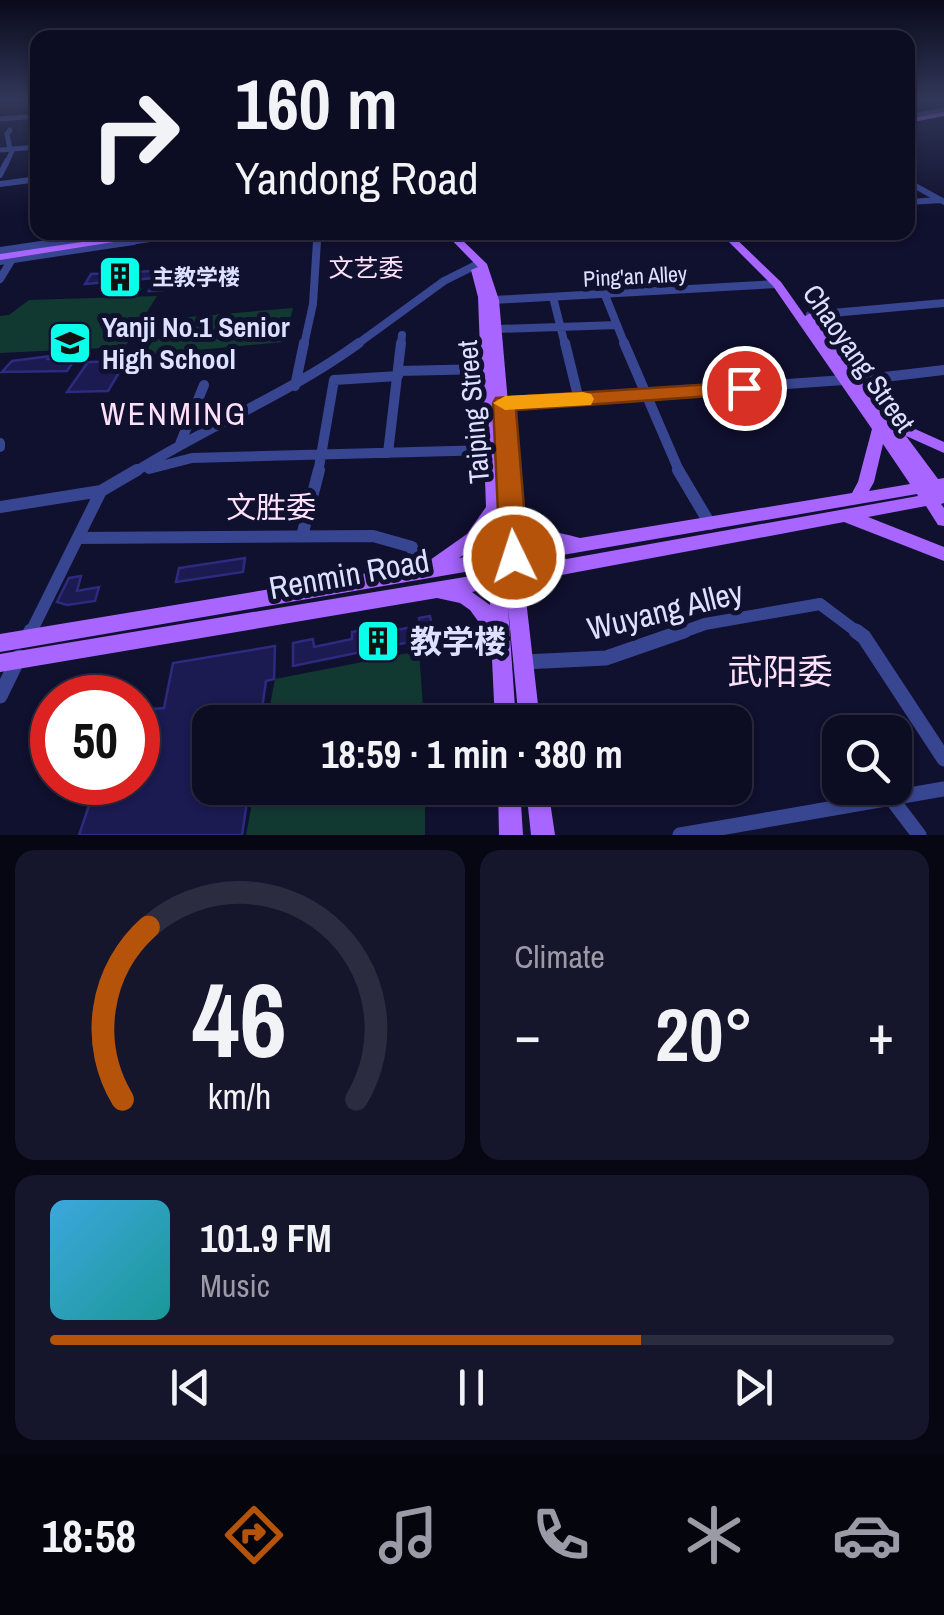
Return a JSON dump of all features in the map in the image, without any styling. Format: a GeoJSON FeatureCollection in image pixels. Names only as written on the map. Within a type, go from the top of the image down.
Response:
{"type":"FeatureCollection","features":[{"type":"Feature","properties":{"kind":"main road"},"geometry":{"type":"LineString","coordinates":[[0,256],[71,240]]}},
{"type":"Feature","properties":{"kind":"main road"},"geometry":{"type":"LineString","coordinates":[[0,256],[122,240]]}},
{"type":"Feature","properties":{"kind":"main road"},"geometry":{"type":"LineString","coordinates":[[447,240],[474,266]]}},
{"type":"Feature","properties":{"kind":"main road","name":"Taiping Street"},"geometry":{"type":"LineString","coordinates":[[456,240],[485,269],[494,300],[506,568],[528,705]]}},
{"type":"Feature","properties":{"kind":"main road","name":"Chaoyang Street"},"geometry":{"type":"LineString","coordinates":[[731,240],[776,284],[844,380],[937,493],[944,520]]}},
{"type":"Feature","properties":{"kind":"main road","name":"Chaoyang Street"},"geometry":{"type":"LineString","coordinates":[[741,240],[780,276],[859,380],[885,426]]}},
{"type":"Feature","properties":{"kind":"main road","name":"Taiping Street"},"geometry":{"type":"LineString","coordinates":[[474,266],[483,296],[487,370],[496,404],[491,450],[502,507]]}},
{"type":"Feature","properties":{"kind":"main road"},"geometry":{"type":"LineString","coordinates":[[857,499],[885,426],[944,448]]}},
{"type":"Feature","properties":{"kind":"main road","name":"Renmin Road"},"geometry":{"type":"LineString","coordinates":[[8,662],[422,592],[585,545],[857,499],[937,493]]}},
{"type":"Feature","properties":{"kind":"main road","name":"Renmin Road"},"geometry":{"type":"LineString","coordinates":[[0,643],[425,569],[506,568],[847,515],[937,493]]}},
{"type":"Feature","properties":{"kind":"main road"},"geometry":{"type":"LineString","coordinates":[[425,569],[473,539],[502,507],[533,533],[585,545]]}},
{"type":"Feature","properties":{"kind":"main road"},"geometry":{"type":"LineString","coordinates":[[847,515],[944,554]]}},
{"type":"Feature","properties":{"kind":"main road","name":"Taiping Street"},"geometry":{"type":"LineString","coordinates":[[504,705],[501,638],[506,568]]}},
{"type":"Feature","properties":{"kind":"main road"},"geometry":{"type":"LineString","coordinates":[[422,592],[474,600],[485,610],[501,638]]}},
{"type":"Feature","properties":{"kind":"main road"},"geometry":{"type":"LineString","coordinates":[[509,805],[511,835]]}},
{"type":"Feature","properties":{"kind":"main road"},"geometry":{"type":"LineString","coordinates":[[540,805],[543,835]]}},
{"type":"Feature","properties":{"kind":"street"},"geometry":{"type":"LineString","coordinates":[[0,175],[12,149],[8,138]]}},
{"type":"Feature","properties":{"kind":"street"},"geometry":{"type":"LineString","coordinates":[[0,150],[30,148]]}},
{"type":"Feature","properties":{"kind":"street"},"geometry":{"type":"LineString","coordinates":[[0,184],[30,180]]}},
{"type":"Feature","properties":{"kind":"street"},"geometry":{"type":"LineString","coordinates":[[915,186],[943,201]]}},
{"type":"Feature","properties":{"kind":"street"},"geometry":{"type":"LineString","coordinates":[[915,202],[943,201]]}},
{"type":"Feature","properties":{"kind":"street"},"geometry":{"type":"LineString","coordinates":[[0,279],[13,257],[139,240]]}},
{"type":"Feature","properties":{"kind":"street"},"geometry":{"type":"LineString","coordinates":[[295,386],[316,288],[318,240]]}},
{"type":"Feature","properties":{"kind":"street"},"geometry":{"type":"LineString","coordinates":[[0,507],[101,491],[179,444],[295,386],[444,281],[474,266]]}},
{"type":"Feature","properties":{"kind":"street","name":"Ping'an Alley"},"geometry":{"type":"LineString","coordinates":[[494,300],[776,284]]}},
{"type":"Feature","properties":{"kind":"street"},"geometry":{"type":"LineString","coordinates":[[605,295],[668,454],[710,524]]}},
{"type":"Feature","properties":{"kind":"street"},"geometry":{"type":"LineString","coordinates":[[553,297],[579,400]]}},
{"type":"Feature","properties":{"kind":"street"},"geometry":{"type":"LineString","coordinates":[[810,315],[944,302]]}},
{"type":"Feature","properties":{"kind":"street"},"geometry":{"type":"LineString","coordinates":[[496,328],[617,325]]}},
{"type":"Feature","properties":{"kind":"street"},"geometry":{"type":"LineString","coordinates":[[388,453],[402,335]]}},
{"type":"Feature","properties":{"kind":"street"},"geometry":{"type":"LineString","coordinates":[[302,536],[323,453],[334,380],[487,370]]}},
{"type":"Feature","properties":{"kind":"street"},"geometry":{"type":"LineString","coordinates":[[859,380],[944,370]]}},
{"type":"Feature","properties":{"kind":"street"},"geometry":{"type":"LineString","coordinates":[[496,404],[844,380]]}},
{"type":"Feature","properties":{"kind":"street"},"geometry":{"type":"LineString","coordinates":[[179,444],[204,384]]}},
{"type":"Feature","properties":{"kind":"street"},"geometry":{"type":"LineString","coordinates":[[136,472],[192,458],[491,450]]}},
{"type":"Feature","properties":{"kind":"street"},"geometry":{"type":"LineString","coordinates":[[0,696],[8,662],[28,639],[101,491]]}},
{"type":"Feature","properties":{"kind":"street"},"geometry":{"type":"LineString","coordinates":[[78,538],[374,536],[412,547],[425,569]]}},
{"type":"Feature","properties":{"kind":"street","name":"Wuyang Alley"},"geometry":{"type":"LineString","coordinates":[[524,662],[606,658],[705,624],[820,604],[864,637],[944,759]]}},
{"type":"Feature","properties":{"kind":"street"},"geometry":{"type":"LineString","coordinates":[[912,794],[944,788]]}},
{"type":"Feature","properties":{"kind":"street"},"geometry":{"type":"LineString","coordinates":[[680,835],[851,805]]}},
{"type":"Feature","properties":{"kind":"street"},"geometry":{"type":"LineString","coordinates":[[896,805],[918,835]]}},
{"type":"Feature","properties":{"kind":"green space"},"geometry":{"type":"Polygon","coordinates":[[[157,296],[125,347],[0,353],[0,316],[9,315],[29,300],[157,296]]]}},
{"type":"Feature","properties":{"kind":"green space"},"geometry":{"type":"Polygon","coordinates":[[[293,308],[284,342],[144,355],[165,319],[293,308]]]}},
{"type":"Feature","properties":{"kind":"green space"},"geometry":{"type":"Polygon","coordinates":[[[419,651],[423,705],[270,705],[275,679],[419,651]]]}},
{"type":"Feature","properties":{"kind":"green space"},"geometry":{"type":"Polygon","coordinates":[[[252,805],[425,805],[425,835],[246,835],[252,805]]]}},
{"type":"Feature","properties":{"kind":"building"},"geometry":{"type":"Polygon","coordinates":[[[172,270],[164,290],[149,291],[155,278],[85,284],[91,274],[172,270]]]}},
{"type":"Feature","properties":{"kind":"building"},"geometry":{"type":"Polygon","coordinates":[[[51,356],[48,359],[75,359],[67,371],[2,372],[12,361],[51,356]]]}},
{"type":"Feature","properties":{"kind":"building"},"geometry":{"type":"Polygon","coordinates":[[[126,361],[108,391],[67,392],[88,362],[126,361]]]}},
{"type":"Feature","properties":{"kind":"building"},"geometry":{"type":"Polygon","coordinates":[[[245,558],[243,572],[176,582],[179,568],[245,558]]]}},
{"type":"Feature","properties":{"kind":"building"},"geometry":{"type":"Polygon","coordinates":[[[81,576],[77,591],[99,587],[95,601],[67,605],[57,602],[69,578],[81,576]]]}},
{"type":"Feature","properties":{"kind":"building","name":"教学楼"},"geometry":{"type":"Polygon","coordinates":[[[430,616],[434,637],[293,666],[293,643],[313,639],[314,647],[352,639],[352,632],[374,627],[375,635],[420,625],[419,618],[430,616]]]}},
{"type":"Feature","properties":{"kind":"building"},"geometry":{"type":"Polygon","coordinates":[[[275,646],[274,679],[266,681],[262,705],[192,705],[192,805],[246,805],[242,835],[79,835],[89,805],[160,805],[160,708],[164,708],[173,663],[275,646]]]}},
{"type":"Feature","properties":{"kind":"slow traffic"},"geometry":{"type":"LineString","coordinates":[[505,403],[583,399]]}},
{"type":"Feature","properties":{"kind":"place","name":"主教学楼"},"geometry":{"type":"Point","coordinates":[120,277]}},
{"type":"Feature","properties":{"kind":"place","name":"Yanji No.1 Senior High School"},"geometry":{"type":"Point","coordinates":[70,343]}},
{"type":"Feature","properties":{"kind":"place","name":"教学楼"},"geometry":{"type":"Point","coordinates":[378,641]}},
{"type":"Feature","properties":{"kind":"district","name":"文艺委"},"geometry":{"type":"Point","coordinates":[366,268]}},
{"type":"Feature","properties":{"kind":"district","name":"WENMING"},"geometry":{"type":"Point","coordinates":[174,413]}},
{"type":"Feature","properties":{"kind":"district","name":"文胜委"},"geometry":{"type":"Point","coordinates":[271,507]}},
{"type":"Feature","properties":{"kind":"district","name":"武阳委"},"geometry":{"type":"Point","coordinates":[780,671]}},
{"type":"Feature","properties":{"kind":"route"},"geometry":{"type":"LineString","coordinates":[[514,557],[504,403],[744,388]]}}]}
